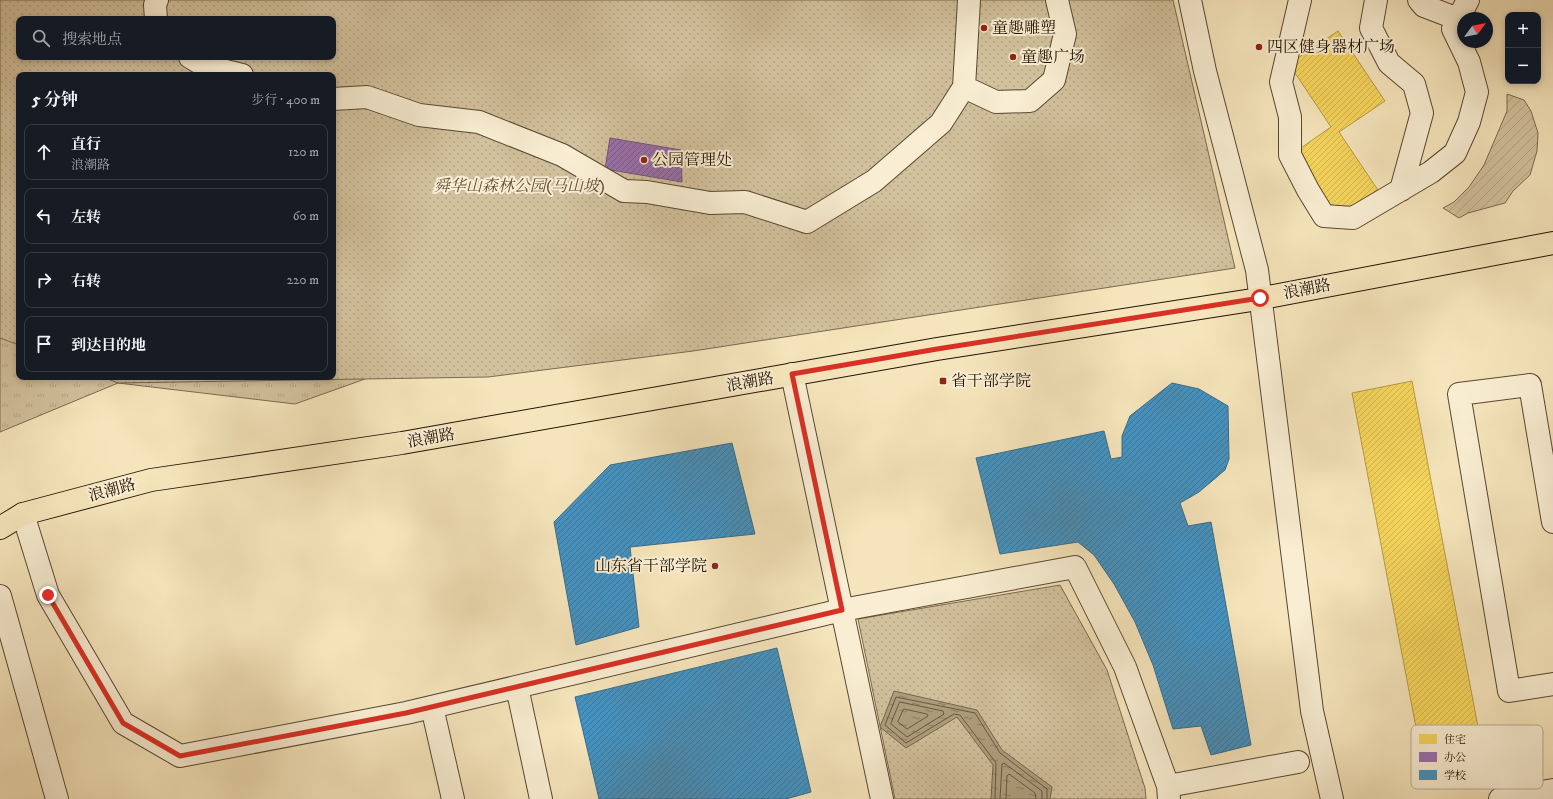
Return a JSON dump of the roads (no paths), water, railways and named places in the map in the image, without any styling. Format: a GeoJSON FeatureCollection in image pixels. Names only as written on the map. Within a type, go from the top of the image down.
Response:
{"type":"FeatureCollection","features":[{"type":"Feature","properties":{"kind":"main road","name":"浪潮路"},"geometry":{"type":"LineString","coordinates":[[0,528],[23,514],[150,480],[402,443],[937,349],[1260,298],[1553,243]]}},
{"type":"Feature","properties":{"kind":"street"},"geometry":{"type":"LineString","coordinates":[[156,16],[155,5],[157,0]]}},
{"type":"Feature","properties":{"kind":"street"},"geometry":{"type":"LineString","coordinates":[[336,99],[367,97],[419,115],[479,122],[562,154],[624,191],[647,192],[710,203],[745,202],[807,222],[874,181],[941,123],[964,87],[969,0]]}},
{"type":"Feature","properties":{"kind":"street"},"geometry":{"type":"LineString","coordinates":[[964,87],[996,102],[1030,101],[1054,80],[1065,34],[1057,0]]}},
{"type":"Feature","properties":{"kind":"street"},"geometry":{"type":"LineString","coordinates":[[1190,0],[1206,71],[1254,255],[1312,711],[1332,799]]}},
{"type":"Feature","properties":{"kind":"street"},"geometry":{"type":"LineString","coordinates":[[1300,0],[1281,82],[1290,117],[1290,155],[1308,190],[1324,216],[1353,218],[1431,172],[1454,153],[1468,122],[1477,92],[1469,62],[1453,29],[1463,9],[1424,6],[1419,0]]}},
{"type":"Feature","properties":{"kind":"street"},"geometry":{"type":"LineString","coordinates":[[1376,0],[1371,28],[1389,63],[1414,84],[1422,113],[1401,190]]}},
{"type":"Feature","properties":{"kind":"street"},"geometry":{"type":"LineString","coordinates":[[195,60],[205,66],[230,72]]}},
{"type":"Feature","properties":{"kind":"street"},"geometry":{"type":"LineString","coordinates":[[792,374],[882,799]]}},
{"type":"Feature","properties":{"kind":"street"},"geometry":{"type":"LineString","coordinates":[[1553,522],[1530,385],[1459,394],[1509,692],[1553,684]]}},
{"type":"Feature","properties":{"kind":"street"},"geometry":{"type":"LineString","coordinates":[[23,514],[48,595],[123,723],[180,756],[432,707],[842,610],[1075,567],[1125,667],[1169,793],[1298,762]]}},
{"type":"Feature","properties":{"kind":"street"},"geometry":{"type":"LineString","coordinates":[[0,596],[58,799]]}},
{"type":"Feature","properties":{"kind":"street"},"geometry":{"type":"LineString","coordinates":[[517,687],[541,799]]}},
{"type":"Feature","properties":{"kind":"street"},"geometry":{"type":"LineString","coordinates":[[432,707],[453,799]]}},
{"type":"Feature","properties":{"kind":"street"},"geometry":{"type":"LineString","coordinates":[[1500,799],[1553,790]]}},
{"type":"Feature","properties":{"kind":"water"},"geometry":{"type":"Polygon","coordinates":[[[894,691],[977,710],[1002,750],[1052,787],[1050,799],[991,799],[993,765],[957,717],[906,748],[880,727],[894,691]]]}},
{"type":"Feature","properties":{"kind":"place","name":"童趣雕塑"},"geometry":{"type":"Point","coordinates":[984,28]}},
{"type":"Feature","properties":{"kind":"place","name":"四区健身器材广场"},"geometry":{"type":"Point","coordinates":[1259,47]}},
{"type":"Feature","properties":{"kind":"place","name":"童趣广场"},"geometry":{"type":"Point","coordinates":[1013,57]}},
{"type":"Feature","properties":{"kind":"place","name":"公园管理处"},"geometry":{"type":"Point","coordinates":[644,160]}},
{"type":"Feature","properties":{"kind":"place","name":"省干部学院"},"geometry":{"type":"Point","coordinates":[943,381]}},
{"type":"Feature","properties":{"kind":"place","name":"山东省干部学院"},"geometry":{"type":"Point","coordinates":[715,566]}},
{"type":"Feature","properties":{"kind":"park label","name":"舜华山森林公园(马山坡)"},"geometry":{"type":"Point","coordinates":[519,186]}}]}
